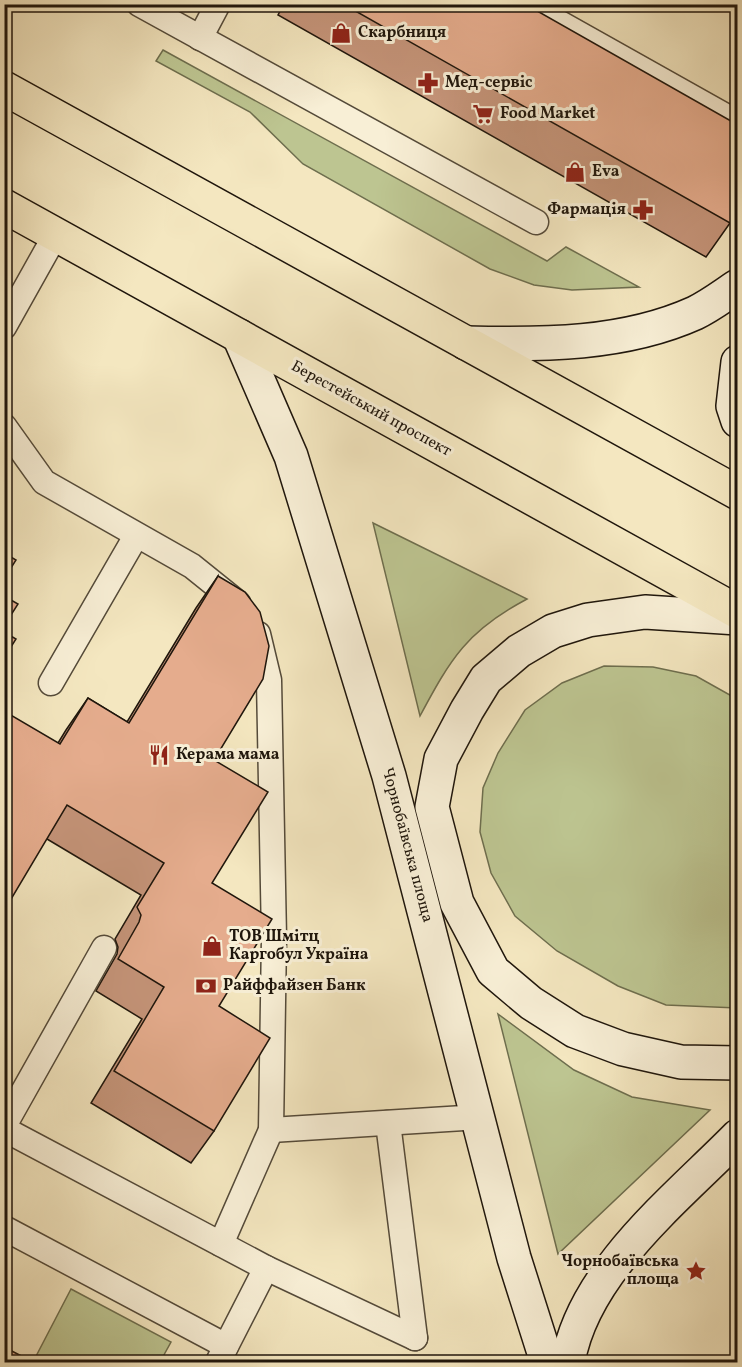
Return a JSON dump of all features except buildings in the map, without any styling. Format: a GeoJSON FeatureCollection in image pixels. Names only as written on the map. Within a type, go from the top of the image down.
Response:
{"type":"FeatureCollection","features":[{"type":"Feature","properties":{"kind":"main road"},"geometry":{"type":"LineString","coordinates":[[4,88],[738,493]]}},
{"type":"Feature","properties":{"kind":"main road","name":"Берестейський проспект"},"geometry":{"type":"LineString","coordinates":[[4,206],[738,612]]}},
{"type":"Feature","properties":{"kind":"main road"},"geometry":{"type":"LineString","coordinates":[[466,343],[544,345],[644,331],[696,312],[738,286]]}},
{"type":"Feature","properties":{"kind":"main road","name":"Чорнобаївська площа"},"geometry":{"type":"LineString","coordinates":[[239,336],[288,446],[389,776],[480,1117],[514,1258],[547,1362]]}},
{"type":"Feature","properties":{"kind":"main road"},"geometry":{"type":"LineString","coordinates":[[738,362],[734,406],[738,421]]}},
{"type":"Feature","properties":{"kind":"main road","name":"Чорнобаївська площа"},"geometry":{"type":"LineString","coordinates":[[738,618],[645,612],[588,620],[553,632],[519,651],[486,679],[467,710],[441,759],[432,807],[457,903],[493,971],[531,1003],[575,1031],[624,1049],[681,1062],[738,1063]]}},
{"type":"Feature","properties":{"kind":"main road"},"geometry":{"type":"LineString","coordinates":[[568,1362],[570,1347],[594,1293],[626,1248],[738,1136]]}},
{"type":"Feature","properties":{"kind":"lane"},"geometry":{"type":"LineString","coordinates":[[139,4],[536,222]]}},
{"type":"Feature","properties":{"kind":"lane"},"geometry":{"type":"LineString","coordinates":[[200,38],[219,4]]}},
{"type":"Feature","properties":{"kind":"lane"},"geometry":{"type":"LineString","coordinates":[[526,4],[738,123]]}},
{"type":"Feature","properties":{"kind":"lane"},"geometry":{"type":"LineString","coordinates":[[4,327],[56,234]]}},
{"type":"Feature","properties":{"kind":"lane"},"geometry":{"type":"LineString","coordinates":[[4,426],[44,482],[192,566],[242,606],[261,640],[269,680],[274,938],[271,1130],[221,1244]]}},
{"type":"Feature","properties":{"kind":"lane"},"geometry":{"type":"LineString","coordinates":[[51,683],[136,536]]}},
{"type":"Feature","properties":{"kind":"lane"},"geometry":{"type":"LineString","coordinates":[[104,948],[4,1128],[266,1268],[415,1338],[388,1123]]}},
{"type":"Feature","properties":{"kind":"lane"},"geometry":{"type":"LineString","coordinates":[[271,1130],[480,1117]]}},
{"type":"Feature","properties":{"kind":"lane"},"geometry":{"type":"LineString","coordinates":[[4,1227],[222,1354],[266,1268]]}},
{"type":"Feature","properties":{"kind":"green space"},"geometry":{"type":"Polygon","coordinates":[[[163,50],[547,261],[566,247],[639,287],[572,290],[534,285],[490,269],[303,164],[250,112],[156,61],[163,50]]]}},
{"type":"Feature","properties":{"kind":"green space"},"geometry":{"type":"Polygon","coordinates":[[[373,523],[527,599],[489,623],[463,648],[441,678],[420,716],[373,523]]]}},
{"type":"Feature","properties":{"kind":"green space"},"geometry":{"type":"Polygon","coordinates":[[[604,666],[653,667],[696,676],[737,699],[737,1008],[666,1005],[618,986],[557,951],[515,916],[491,873],[480,832],[483,788],[498,753],[525,710],[562,683],[604,666]]]}},
{"type":"Feature","properties":{"kind":"green space"},"geometry":{"type":"Polygon","coordinates":[[[498,1014],[574,1070],[632,1097],[710,1110],[558,1254],[498,1014]]]}},
{"type":"Feature","properties":{"kind":"green space"},"geometry":{"type":"Polygon","coordinates":[[[71,1289],[171,1342],[160,1362],[33,1362],[71,1289]]]}},
{"type":"Feature","properties":{"kind":"place","name":"Скарбниця"},"geometry":{"type":"Point","coordinates":[341,33]}},
{"type":"Feature","properties":{"kind":"place","name":"Мед-сервіс"},"geometry":{"type":"Point","coordinates":[428,83]}},
{"type":"Feature","properties":{"kind":"place","name":"Food Market"},"geometry":{"type":"Point","coordinates":[483,114]}},
{"type":"Feature","properties":{"kind":"place","name":"Eva"},"geometry":{"type":"Point","coordinates":[575,172]}},
{"type":"Feature","properties":{"kind":"place","name":"Фармація"},"geometry":{"type":"Point","coordinates":[643,210]}},
{"type":"Feature","properties":{"kind":"place","name":"Керама мама"},"geometry":{"type":"Point","coordinates":[159,755]}},
{"type":"Feature","properties":{"kind":"place","name":"ТОВ Шмітц Каргобул Україна"},"geometry":{"type":"Point","coordinates":[212,946]}},
{"type":"Feature","properties":{"kind":"place","name":"Райффайзен Банк"},"geometry":{"type":"Point","coordinates":[206,986]}},
{"type":"Feature","properties":{"kind":"place","name":"Чорнобаївська площа"},"geometry":{"type":"Point","coordinates":[696,1271]}}]}
